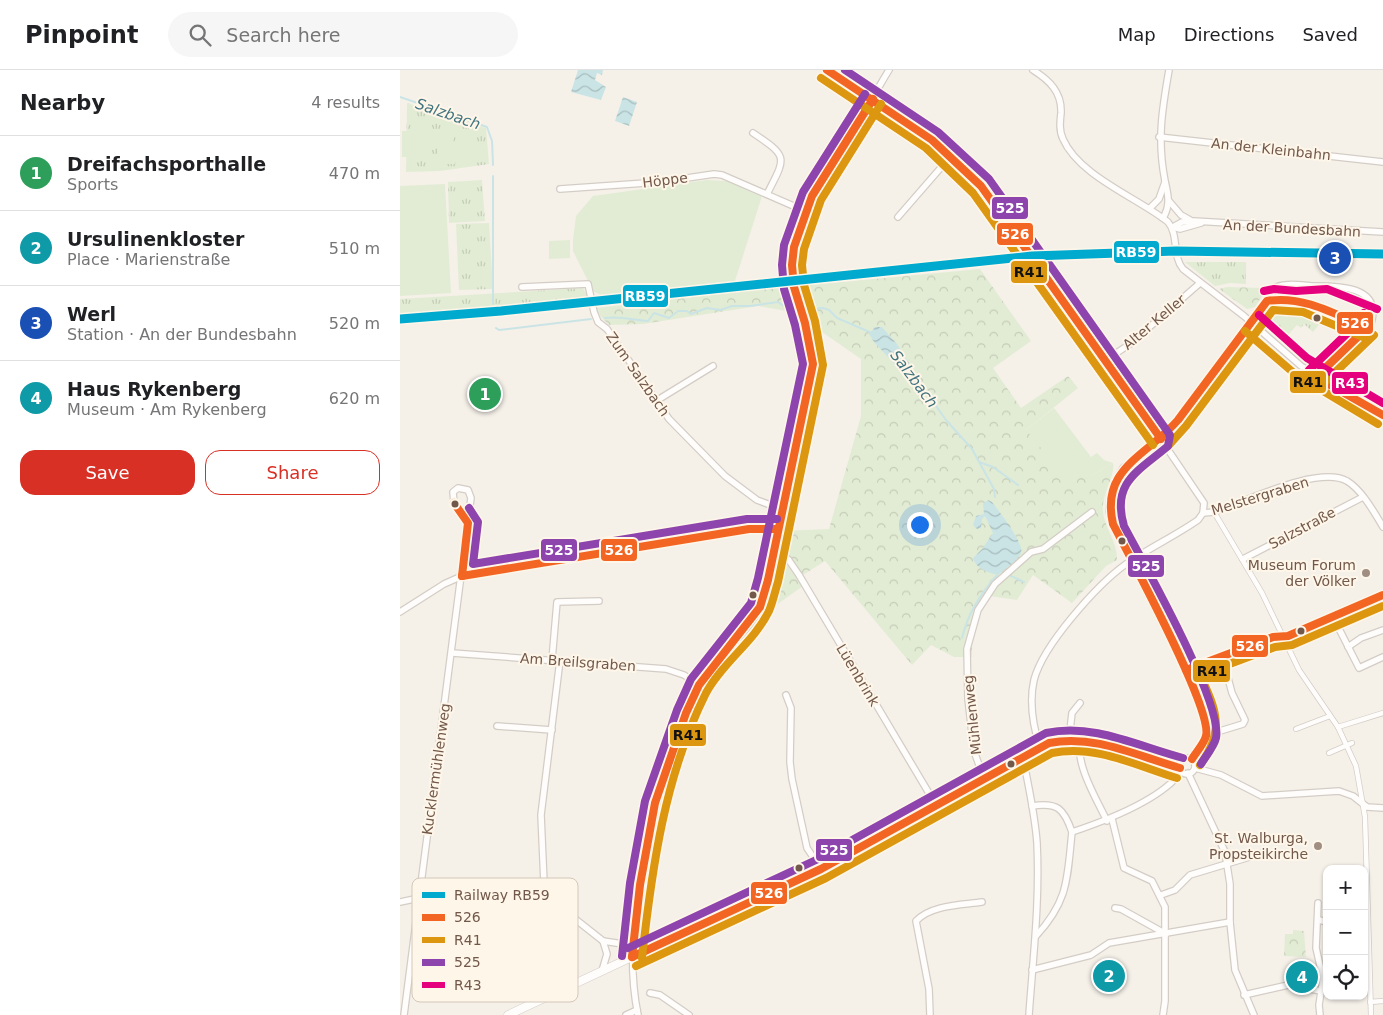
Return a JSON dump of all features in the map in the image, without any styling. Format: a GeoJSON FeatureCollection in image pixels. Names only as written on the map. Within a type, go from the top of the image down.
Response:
{"type":"FeatureCollection","features":[{"type":"Feature","properties":{"kind":"street"},"geometry":{"type":"LineString","coordinates":[[827,70],[932,140],[951,156],[993,201],[1161,438],[1204,503],[1203,513],[1198,520],[1131,560],[1109,578],[1061,633],[1034,678],[1032,704],[1035,734],[1040,748]]}},
{"type":"Feature","properties":{"kind":"street"},"geometry":{"type":"LineString","coordinates":[[626,1015],[637,1012],[632,957],[635,922],[655,804],[686,714],[699,685],[760,607],[773,554],[813,364],[805,323],[796,292],[792,265],[794,247],[805,211],[873,100],[889,70]]}},
{"type":"Feature","properties":{"kind":"street"},"geometry":{"type":"LineString","coordinates":[[1033,70],[1053,86],[1059,96],[1060,131],[1069,150],[1089,169],[1150,208],[1173,227],[1179,263],[1200,283],[1252,323],[1301,366],[1316,377],[1383,415]]}},
{"type":"Feature","properties":{"kind":"street"},"geometry":{"type":"LineString","coordinates":[[1169,70],[1159,137],[1165,182],[1169,202],[1181,215],[1198,222]]}},
{"type":"Feature","properties":{"kind":"street"},"geometry":{"type":"LineString","coordinates":[[753,133],[775,148],[781,155],[782,165],[767,194]]}},
{"type":"Feature","properties":{"kind":"street","name":"An der Kleinbahn"},"geometry":{"type":"LineString","coordinates":[[1159,137],[1383,162]]}},
{"type":"Feature","properties":{"kind":"street"},"geometry":{"type":"LineString","coordinates":[[898,217],[951,156]]}},
{"type":"Feature","properties":{"kind":"street","name":"Höppe"},"geometry":{"type":"LineString","coordinates":[[560,189],[660,182],[714,174],[722,175],[805,211]]}},
{"type":"Feature","properties":{"kind":"street"},"geometry":{"type":"LineString","coordinates":[[1150,208],[1158,199],[1165,182]]}},
{"type":"Feature","properties":{"kind":"street"},"geometry":{"type":"LineString","coordinates":[[1163,218],[1169,202]]}},
{"type":"Feature","properties":{"kind":"street","name":"An der Bundesbahn"},"geometry":{"type":"LineString","coordinates":[[1173,227],[1180,229],[1198,222],[1383,232]]}},
{"type":"Feature","properties":{"kind":"street","name":"Alter Keller"},"geometry":{"type":"LineString","coordinates":[[1106,360],[1130,344],[1200,283]]}},
{"type":"Feature","properties":{"kind":"street","name":"Zum Salzbach"},"geometry":{"type":"LineString","coordinates":[[522,287],[588,284],[598,322],[607,329],[669,419],[725,476],[756,500],[781,509]]}},
{"type":"Feature","properties":{"kind":"street"},"geometry":{"type":"LineString","coordinates":[[1195,768],[1192,760],[1206,732],[1201,704],[1113,524],[1109,510],[1110,497],[1123,468],[1161,438],[1252,323],[1273,290],[1280,286],[1350,287],[1364,294],[1373,309],[1372,321],[1367,328],[1316,377]]}},
{"type":"Feature","properties":{"kind":"street"},"geometry":{"type":"LineString","coordinates":[[656,401],[714,366]]}},
{"type":"Feature","properties":{"kind":"street","name":"Melstergraben"},"geometry":{"type":"LineString","coordinates":[[1203,513],[1214,512],[1288,486],[1326,477],[1348,482],[1363,497],[1383,527]]}},
{"type":"Feature","properties":{"kind":"street","name":"Kucklermühlenweg"},"geometry":{"type":"LineString","coordinates":[[422,878],[452,654],[462,576],[471,498],[468,490],[458,488],[453,492],[454,503],[468,523]]}},
{"type":"Feature","properties":{"kind":"street","name":"Salzstraße"},"geometry":{"type":"LineString","coordinates":[[1243,559],[1363,497]]}},
{"type":"Feature","properties":{"kind":"street","name":"Mühlenweg"},"geometry":{"type":"LineString","coordinates":[[984,779],[976,759],[968,700],[967,649],[978,610],[995,584],[1030,552],[1043,549],[1092,512]]}},
{"type":"Feature","properties":{"kind":"street"},"geometry":{"type":"LineString","coordinates":[[1214,512],[1262,593],[1299,670],[1350,744],[1364,805],[1366,910]]}},
{"type":"Feature","properties":{"kind":"street"},"geometry":{"type":"LineString","coordinates":[[400,612],[444,584],[462,576],[681,539],[750,529],[777,529]]}},
{"type":"Feature","properties":{"kind":"street","name":"Lüenbrink"},"geometry":{"type":"LineString","coordinates":[[773,554],[788,559],[936,805]]}},
{"type":"Feature","properties":{"kind":"street"},"geometry":{"type":"LineString","coordinates":[[1186,670],[1331,618],[1383,595]]}},
{"type":"Feature","properties":{"kind":"street"},"geometry":{"type":"LineString","coordinates":[[552,660],[557,602],[600,601]]}},
{"type":"Feature","properties":{"kind":"street"},"geometry":{"type":"LineString","coordinates":[[1331,618],[1359,668],[1383,657]]}},
{"type":"Feature","properties":{"kind":"street"},"geometry":{"type":"LineString","coordinates":[[1348,647],[1361,638],[1383,630]]}},
{"type":"Feature","properties":{"kind":"street","name":"Am Breilsgraben"},"geometry":{"type":"LineString","coordinates":[[452,654],[666,668],[684,675],[699,685]]}},
{"type":"Feature","properties":{"kind":"street"},"geometry":{"type":"LineString","coordinates":[[1206,732],[1226,730],[1243,724],[1246,720],[1232,693],[1222,656]]}},
{"type":"Feature","properties":{"kind":"street"},"geometry":{"type":"LineString","coordinates":[[544,878],[541,815],[560,660]]}},
{"type":"Feature","properties":{"kind":"street"},"geometry":{"type":"LineString","coordinates":[[786,695],[791,708],[790,762],[792,780],[807,848],[821,869]]}},
{"type":"Feature","properties":{"kind":"street"},"geometry":{"type":"LineString","coordinates":[[1069,739],[1072,713],[1080,703]]}},
{"type":"Feature","properties":{"kind":"street"},"geometry":{"type":"LineString","coordinates":[[1338,727],[1383,713]]}},
{"type":"Feature","properties":{"kind":"street"},"geometry":{"type":"LineString","coordinates":[[1296,729],[1330,716]]}},
{"type":"Feature","properties":{"kind":"street"},"geometry":{"type":"LineString","coordinates":[[497,726],[552,730]]}},
{"type":"Feature","properties":{"kind":"street"},"geometry":{"type":"LineString","coordinates":[[578,982],[821,869],[1023,756],[1061,739],[1080,740],[1183,771],[1195,768],[1221,775],[1259,795],[1339,792],[1353,796],[1364,805],[1383,808]]}},
{"type":"Feature","properties":{"kind":"street"},"geometry":{"type":"LineString","coordinates":[[1080,740],[1079,751],[1088,781],[1110,820],[1124,868],[1128,872],[1149,879],[1161,896],[1165,907],[1163,1015]]}},
{"type":"Feature","properties":{"kind":"street"},"geometry":{"type":"LineString","coordinates":[[1330,753],[1350,744]]}},
{"type":"Feature","properties":{"kind":"street"},"geometry":{"type":"LineString","coordinates":[[1023,756],[1032,806],[1038,872],[1036,936],[1029,1015]]}},
{"type":"Feature","properties":{"kind":"street"},"geometry":{"type":"LineString","coordinates":[[1192,760],[1183,759],[1183,771],[1214,824],[1228,864],[1230,922],[1235,970],[1254,1015]]}},
{"type":"Feature","properties":{"kind":"street"},"geometry":{"type":"LineString","coordinates":[[1072,832],[1110,820],[1169,785],[1183,771]]}},
{"type":"Feature","properties":{"kind":"street"},"geometry":{"type":"LineString","coordinates":[[1032,806],[1051,805],[1059,808],[1065,815],[1072,832],[1064,894],[1049,922],[1036,936]]}},
{"type":"Feature","properties":{"kind":"street"},"geometry":{"type":"LineString","coordinates":[[1161,896],[1175,890],[1190,875],[1266,852]]}},
{"type":"Feature","properties":{"kind":"street"},"geometry":{"type":"LineString","coordinates":[[930,1015],[925,965],[916,921],[922,914],[943,908],[982,902]]}},
{"type":"Feature","properties":{"kind":"street"},"geometry":{"type":"LineString","coordinates":[[1318,903],[1319,920],[1316,948],[1323,975]]}},
{"type":"Feature","properties":{"kind":"street"},"geometry":{"type":"LineString","coordinates":[[1114,908],[1121,909],[1166,934]]}},
{"type":"Feature","properties":{"kind":"street"},"geometry":{"type":"LineString","coordinates":[[1319,920],[1323,921]]}},
{"type":"Feature","properties":{"kind":"street"},"geometry":{"type":"LineString","coordinates":[[578,921],[603,941],[622,944],[634,935]]}},
{"type":"Feature","properties":{"kind":"street"},"geometry":{"type":"LineString","coordinates":[[635,922],[641,934],[659,944]]}},
{"type":"Feature","properties":{"kind":"street"},"geometry":{"type":"LineString","coordinates":[[1032,970],[1091,955],[1109,943],[1230,922]]}},
{"type":"Feature","properties":{"kind":"street"},"geometry":{"type":"LineString","coordinates":[[602,971],[606,954],[603,941]]}},
{"type":"Feature","properties":{"kind":"street","name":"Kucklermühlenweg"},"geometry":{"type":"LineString","coordinates":[[404,1015],[412,953]]}},
{"type":"Feature","properties":{"kind":"street"},"geometry":{"type":"LineString","coordinates":[[1368,954],[1371,1015]]}},
{"type":"Feature","properties":{"kind":"street"},"geometry":{"type":"LineString","coordinates":[[1244,995],[1288,985],[1323,987],[1319,1005],[1320,1015]]}},
{"type":"Feature","properties":{"kind":"street"},"geometry":{"type":"LineString","coordinates":[[650,992],[660,995],[689,1015]]}},
{"type":"Feature","properties":{"kind":"street"},"geometry":{"type":"LineString","coordinates":[[508,1015],[536,1002]]}},
{"type":"Feature","properties":{"kind":"street"},"geometry":{"type":"LineString","coordinates":[[1370,1002],[1383,1002]]}},
{"type":"Feature","properties":{"kind":"green space"},"geometry":{"type":"Polygon","coordinates":[[[407,103],[486,128],[489,164],[440,171],[406,172],[407,103]]]}},
{"type":"Feature","properties":{"kind":"green space"},"geometry":{"type":"Polygon","coordinates":[[[402,131],[426,131],[426,157],[402,157],[402,131]]]}},
{"type":"Feature","properties":{"kind":"green space"},"geometry":{"type":"Polygon","coordinates":[[[453,135],[455,164],[438,164],[437,136],[453,135]]]}},
{"type":"Feature","properties":{"kind":"green space"},"geometry":{"type":"Polygon","coordinates":[[[481,143],[482,162],[462,163],[461,144],[481,143]]]}},
{"type":"Feature","properties":{"kind":"green space"},"geometry":{"type":"Polygon","coordinates":[[[482,180],[485,221],[449,223],[448,182],[482,180]]]}},
{"type":"Feature","properties":{"kind":"green space"},"geometry":{"type":"Polygon","coordinates":[[[707,180],[727,181],[762,196],[735,281],[601,295],[593,291],[573,251],[573,240],[576,216],[593,196],[707,180]]]}},
{"type":"Feature","properties":{"kind":"green space"},"geometry":{"type":"Polygon","coordinates":[[[445,184],[451,293],[400,296],[400,186],[445,184]]]}},
{"type":"Feature","properties":{"kind":"green space"},"geometry":{"type":"Polygon","coordinates":[[[489,223],[493,289],[459,290],[456,224],[489,223]]]}},
{"type":"Feature","properties":{"kind":"green space"},"geometry":{"type":"Polygon","coordinates":[[[570,240],[570,258],[549,259],[549,241],[570,240]]]}},
{"type":"Feature","properties":{"kind":"green space"},"geometry":{"type":"Polygon","coordinates":[[[1185,262],[1246,262],[1246,284],[1230,283],[1215,286],[1185,262]]]}},
{"type":"Feature","properties":{"kind":"green space"},"geometry":{"type":"Polygon","coordinates":[[[980,269],[1031,341],[993,368],[1021,408],[1068,376],[1078,388],[1026,430],[1091,476],[1113,463],[1104,499],[1103,512],[1116,548],[1117,560],[1106,566],[1072,603],[1033,575],[1017,600],[989,596],[980,611],[975,625],[972,657],[954,657],[931,645],[912,665],[825,561],[803,575],[789,555],[778,550],[781,531],[829,529],[861,416],[861,359],[809,323],[800,286],[980,269]]]}},
{"type":"Feature","properties":{"kind":"green space"},"geometry":{"type":"Polygon","coordinates":[[[791,286],[798,313],[758,306],[643,324],[609,325],[596,308],[791,286]]]}},
{"type":"Feature","properties":{"kind":"green space"},"geometry":{"type":"Polygon","coordinates":[[[1227,287],[1263,288],[1266,290],[1255,307],[1247,309],[1219,289],[1227,287]]]}},
{"type":"Feature","properties":{"kind":"green space"},"geometry":{"type":"Polygon","coordinates":[[[583,288],[589,299],[400,315],[400,299],[583,288]]]}},
{"type":"Feature","properties":{"kind":"green space"},"geometry":{"type":"Polygon","coordinates":[[[1276,304],[1292,305],[1302,309],[1310,318],[1322,321],[1313,332],[1304,324],[1301,328],[1297,325],[1282,342],[1263,323],[1264,316],[1276,304]]]}},
{"type":"Feature","properties":{"kind":"green space"},"geometry":{"type":"Polygon","coordinates":[[[1054,408],[1091,457],[1097,453],[1104,460],[1113,463],[1091,476],[1060,471],[1026,430],[1054,408]]]}},
{"type":"Feature","properties":{"kind":"green space"},"geometry":{"type":"Polygon","coordinates":[[[782,559],[803,586],[758,618],[764,603],[774,562],[782,559]]]}},
{"type":"Feature","properties":{"kind":"green space"},"geometry":{"type":"Polygon","coordinates":[[[1293,930],[1304,931],[1306,957],[1284,956],[1285,934],[1293,934],[1293,930]]]}},
{"type":"Feature","properties":{"kind":"water"},"geometry":{"type":"Polygon","coordinates":[[[578,70],[603,70],[602,75],[597,73],[595,80],[606,87],[601,100],[571,92],[578,70]]]}},
{"type":"Feature","properties":{"kind":"water"},"geometry":{"type":"Polygon","coordinates":[[[623,97],[637,102],[629,126],[615,121],[623,97]]]}},
{"type":"Feature","properties":{"kind":"water"},"geometry":{"type":"Polygon","coordinates":[[[875,327],[882,327],[897,344],[909,363],[905,369],[899,369],[874,342],[869,334],[875,327]]]}},
{"type":"Feature","properties":{"kind":"water"},"geometry":{"type":"Polygon","coordinates":[[[988,500],[992,502],[1010,527],[1021,549],[1017,559],[998,575],[976,565],[973,558],[993,533],[985,516],[982,519],[981,528],[977,529],[973,525],[976,516],[984,514],[983,504],[988,500]]]}},
{"type":"Feature","properties":{"kind":"waterway","name":"Salzbach"},"geometry":{"type":"LineString","coordinates":[[400,97],[487,127],[492,141],[493,165]]}},
{"type":"Feature","properties":{"kind":"waterway","name":"Salzbach"},"geometry":{"type":"LineString","coordinates":[[493,176],[493,304]]}},
{"type":"Feature","properties":{"kind":"waterway","name":"Salzbach"},"geometry":{"type":"LineString","coordinates":[[605,318],[648,321],[654,313],[669,318],[678,311],[687,311],[691,314],[707,308],[720,310],[732,306],[750,306],[778,302],[790,310],[796,310]]}},
{"type":"Feature","properties":{"kind":"waterway","name":"Salzbach"},"geometry":{"type":"LineString","coordinates":[[807,309],[823,308],[829,310],[837,318],[872,333]]}},
{"type":"Feature","properties":{"kind":"waterway","name":"Salzbach"},"geometry":{"type":"LineString","coordinates":[[496,328],[499,330],[591,319]]}},
{"type":"Feature","properties":{"kind":"waterway","name":"Salzbach"},"geometry":{"type":"LineString","coordinates":[[906,364],[946,420],[972,449],[994,489],[995,497]]}},
{"type":"Feature","properties":{"kind":"waterway","name":"Salzbach"},"geometry":{"type":"LineString","coordinates":[[979,462],[993,467],[1018,485]]}},
{"type":"Feature","properties":{"kind":"waterway"},"geometry":{"type":"LineString","coordinates":[[962,638],[975,605],[997,575]]}},
{"type":"Feature","properties":{"kind":"waterway"},"geometry":{"type":"LineString","coordinates":[[1011,576],[1024,582]]}},
{"type":"Feature","properties":{"kind":"rail line","name":"RB59"},"geometry":{"type":"LineString","coordinates":[[400,319],[501,311],[1032,256],[1176,251],[1383,254]]}},
{"type":"Feature","properties":{"kind":"transit line","name":"526"},"geometry":{"type":"LineString","coordinates":[[827,70],[932,140],[981,186],[1161,439]]}},
{"type":"Feature","properties":{"kind":"transit line","name":"525"},"geometry":{"type":"LineString","coordinates":[[845,70],[938,132],[989,179],[1170,435],[1168,446],[1130,479],[1121,498],[1121,511],[1124,526],[1164,601],[1195,666],[1215,720],[1216,738],[1201,764]]}},
{"type":"Feature","properties":{"kind":"transit line","name":"R41"},"geometry":{"type":"LineString","coordinates":[[821,78],[926,148],[973,193],[1153,445]]}},
{"type":"Feature","properties":{"kind":"transit line","name":"525"},"geometry":{"type":"LineString","coordinates":[[622,956],[630,883],[645,801],[677,710],[691,679],[751,603],[758,578],[803,364],[795,325],[784,289],[782,265],[784,245],[803,192],[865,94]]}},
{"type":"Feature","properties":{"kind":"transit line","name":"526"},"geometry":{"type":"LineString","coordinates":[[632,957],[640,885],[655,803],[686,713],[699,685],[760,607],[768,580],[813,364],[805,323],[794,287],[792,265],[794,247],[812,196],[873,99]]}},
{"type":"Feature","properties":{"kind":"transit line","name":"R41"},"geometry":{"type":"LineString","coordinates":[[642,958],[650,890],[662,822],[680,756],[706,693],[720,672],[747,643],[763,622],[770,608],[778,582],[823,365],[815,321],[804,285],[802,265],[804,249],[821,200],[881,104]]}},
{"type":"Feature","properties":{"kind":"transit line","name":"R43"},"geometry":{"type":"LineString","coordinates":[[1264,291],[1274,289],[1296,291],[1327,289],[1377,309]]}},
{"type":"Feature","properties":{"kind":"transit line","name":"526"},"geometry":{"type":"LineString","coordinates":[[1192,759],[1206,736],[1205,720],[1184,666],[1152,598],[1113,524],[1111,505],[1113,489],[1120,476],[1129,464],[1166,433],[1178,420],[1267,301],[1280,300],[1306,303],[1367,328],[1316,377],[1383,415]]}},
{"type":"Feature","properties":{"kind":"transit line","name":"R41"},"geometry":{"type":"LineString","coordinates":[[1168,446],[1186,426],[1273,310],[1303,312],[1363,337]]}},
{"type":"Feature","properties":{"kind":"transit line","name":"R43"},"geometry":{"type":"LineString","coordinates":[[1309,370],[1359,322],[1364,313]]}},
{"type":"Feature","properties":{"kind":"transit line","name":"R43"},"geometry":{"type":"LineString","coordinates":[[1259,315],[1307,358],[1383,403]]}},
{"type":"Feature","properties":{"kind":"transit line","name":"R41"},"geometry":{"type":"LineString","coordinates":[[1245,331],[1295,374],[1378,424]]}},
{"type":"Feature","properties":{"kind":"transit line","name":"R41"},"geometry":{"type":"LineString","coordinates":[[1323,384],[1374,335]]}},
{"type":"Feature","properties":{"kind":"transit line","name":"526"},"geometry":{"type":"LineString","coordinates":[[454,503],[468,523],[462,576]]}},
{"type":"Feature","properties":{"kind":"transit line","name":"525"},"geometry":{"type":"LineString","coordinates":[[469,508],[478,522],[473,564],[747,519],[777,519]]}},
{"type":"Feature","properties":{"kind":"transit line","name":"526"},"geometry":{"type":"LineString","coordinates":[[462,576],[749,529],[777,529]]}},
{"type":"Feature","properties":{"kind":"transit line","name":"526"},"geometry":{"type":"LineString","coordinates":[[1186,670],[1273,637],[1288,636],[1383,595]]}},
{"type":"Feature","properties":{"kind":"transit line","name":"R41"},"geometry":{"type":"LineString","coordinates":[[1200,765],[1213,742],[1216,721],[1211,699],[1200,675],[1275,647],[1292,645],[1383,606]]}},
{"type":"Feature","properties":{"kind":"transit line","name":"525"},"geometry":{"type":"LineString","coordinates":[[628,948],[816,860],[1046,733],[1064,731],[1098,733],[1183,758]]}},
{"type":"Feature","properties":{"kind":"transit line","name":"526"},"geometry":{"type":"LineString","coordinates":[[632,957],[821,869],[1049,743],[1083,741],[1099,744],[1132,752],[1180,768]]}},
{"type":"Feature","properties":{"kind":"transit line","name":"R41"},"geometry":{"type":"LineString","coordinates":[[636,966],[826,878],[1052,753],[1084,751],[1100,754],[1131,762],[1177,778]]}},
{"type":"Feature","properties":{"kind":"place","name":"Werl"},"geometry":{"type":"Point","coordinates":[1335,258]}},
{"type":"Feature","properties":{"kind":"place","name":"Dreifachsporthalle"},"geometry":{"type":"Point","coordinates":[485,394]}},
{"type":"Feature","properties":{"kind":"place","name":"Museum Forum der Völker"},"geometry":{"type":"Point","coordinates":[1366,573]}},
{"type":"Feature","properties":{"kind":"place","name":"St. Walburga, Propsteikirche"},"geometry":{"type":"Point","coordinates":[1318,846]}},
{"type":"Feature","properties":{"kind":"place","name":"Ursulinenkloster"},"geometry":{"type":"Point","coordinates":[1109,976]}},
{"type":"Feature","properties":{"kind":"place","name":"Haus Rykenberg"},"geometry":{"type":"Point","coordinates":[1302,977]}}]}
